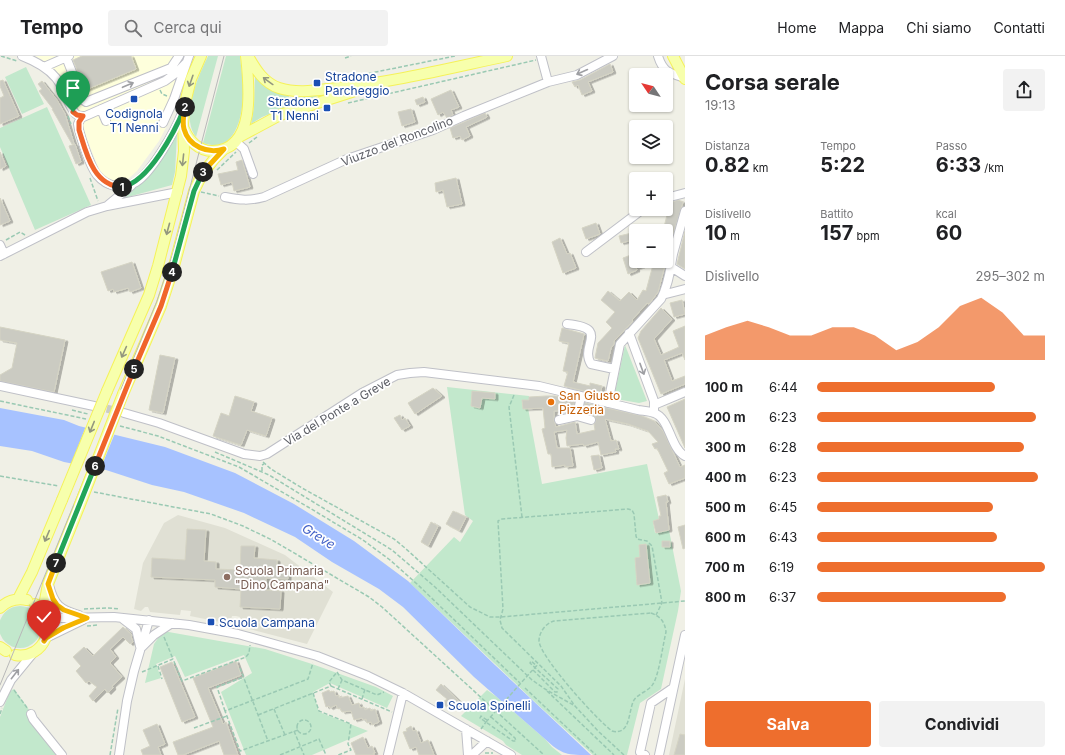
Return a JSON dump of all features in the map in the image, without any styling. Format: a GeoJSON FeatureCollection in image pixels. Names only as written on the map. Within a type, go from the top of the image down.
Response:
{"type":"FeatureCollection","features":[{"type":"Feature","properties":{"kind":"main road"},"geometry":{"type":"LineString","coordinates":[[27,601],[32,572],[107,391],[149,295],[178,192],[183,160],[183,128],[185,107],[189,86],[201,56]]}},
{"type":"Feature","properties":{"kind":"main road"},"geometry":{"type":"LineString","coordinates":[[247,56],[266,81],[286,90],[298,91],[313,91],[374,84],[507,56]]}},
{"type":"Feature","properties":{"kind":"main road"},"geometry":{"type":"LineString","coordinates":[[239,142],[245,122],[249,100],[247,56]]}},
{"type":"Feature","properties":{"kind":"main road"},"geometry":{"type":"LineString","coordinates":[[673,56],[685,78]]}},
{"type":"Feature","properties":{"kind":"main road"},"geometry":{"type":"LineString","coordinates":[[183,128],[189,138],[200,148],[210,151],[224,149],[239,142],[280,115],[374,84]]}},
{"type":"Feature","properties":{"kind":"main road"},"geometry":{"type":"LineString","coordinates":[[7,651],[24,655],[35,650],[46,638],[48,622],[44,611],[48,584],[123,394],[163,300],[203,172],[224,149]]}},
{"type":"Feature","properties":{"kind":"main road"},"geometry":{"type":"LineString","coordinates":[[1,605],[27,601],[44,611]]}},
{"type":"Feature","properties":{"kind":"street","name":"Viuzzo del Roncolino"},"geometry":{"type":"LineString","coordinates":[[225,197],[252,200],[264,197],[347,159],[433,130],[548,82],[577,75],[613,56]]}},
{"type":"Feature","properties":{"kind":"street"},"geometry":{"type":"LineString","coordinates":[[658,56],[666,71],[685,78]]}},
{"type":"Feature","properties":{"kind":"street"},"geometry":{"type":"LineString","coordinates":[[44,67],[67,57],[84,101],[88,102],[170,68],[177,59]]}},
{"type":"Feature","properties":{"kind":"street"},"geometry":{"type":"LineString","coordinates":[[542,57],[548,82]]}},
{"type":"Feature","properties":{"kind":"street"},"geometry":{"type":"LineString","coordinates":[[21,59],[36,62],[55,76],[63,88],[74,113],[78,116],[83,116],[101,109],[162,83],[171,78],[180,70],[188,59]]}},
{"type":"Feature","properties":{"kind":"street"},"geometry":{"type":"LineString","coordinates":[[177,59],[180,70]]}},
{"type":"Feature","properties":{"kind":"street"},"geometry":{"type":"LineString","coordinates":[[163,123],[174,99],[188,59]]}},
{"type":"Feature","properties":{"kind":"street"},"geometry":{"type":"LineString","coordinates":[[106,94],[110,105]]}},
{"type":"Feature","properties":{"kind":"street"},"geometry":{"type":"LineString","coordinates":[[107,206],[146,172],[174,131],[185,107]]}},
{"type":"Feature","properties":{"kind":"street"},"geometry":{"type":"LineString","coordinates":[[101,109],[106,121]]}},
{"type":"Feature","properties":{"kind":"street"},"geometry":{"type":"LineString","coordinates":[[83,116],[79,122],[79,130],[96,174],[105,182],[115,186],[125,186],[136,182]]}},
{"type":"Feature","properties":{"kind":"street"},"geometry":{"type":"LineString","coordinates":[[239,142],[253,174]]}},
{"type":"Feature","properties":{"kind":"street"},"geometry":{"type":"LineString","coordinates":[[0,246],[2,255],[82,214],[107,206],[178,192]]}},
{"type":"Feature","properties":{"kind":"street"},"geometry":{"type":"LineString","coordinates":[[673,196],[685,193]]}},
{"type":"Feature","properties":{"kind":"street"},"geometry":{"type":"LineString","coordinates":[[673,254],[685,211]]}},
{"type":"Feature","properties":{"kind":"street"},"geometry":{"type":"LineString","coordinates":[[586,252],[634,216]]}},
{"type":"Feature","properties":{"kind":"street"},"geometry":{"type":"LineString","coordinates":[[608,403],[620,344],[662,296],[671,268]]}},
{"type":"Feature","properties":{"kind":"street"},"geometry":{"type":"LineString","coordinates":[[673,268],[685,276]]}},
{"type":"Feature","properties":{"kind":"street"},"geometry":{"type":"LineString","coordinates":[[662,296],[685,289]]}},
{"type":"Feature","properties":{"kind":"street"},"geometry":{"type":"LineString","coordinates":[[567,324],[582,325],[590,332],[592,336],[588,355],[591,364],[614,369]]}},
{"type":"Feature","properties":{"kind":"street"},"geometry":{"type":"LineString","coordinates":[[629,333],[654,401],[654,409],[662,419],[677,448],[685,456]]}},
{"type":"Feature","properties":{"kind":"street","name":"Via del Ponte a Greve"},"geometry":{"type":"LineString","coordinates":[[124,413],[158,423],[244,454],[260,456],[267,454],[362,393],[397,375],[410,373],[424,372],[539,386],[608,403],[654,409]]}},
{"type":"Feature","properties":{"kind":"street"},"geometry":{"type":"LineString","coordinates":[[0,386],[94,406]]}},
{"type":"Feature","properties":{"kind":"street"},"geometry":{"type":"LineString","coordinates":[[654,409],[685,392]]}},
{"type":"Feature","properties":{"kind":"street"},"geometry":{"type":"LineString","coordinates":[[577,416],[581,396]]}},
{"type":"Feature","properties":{"kind":"street"},"geometry":{"type":"LineString","coordinates":[[559,420],[577,416],[591,420]]}},
{"type":"Feature","properties":{"kind":"street"},"geometry":{"type":"LineString","coordinates":[[48,584],[52,596],[60,607],[69,612],[87,618]]}},
{"type":"Feature","properties":{"kind":"street"},"geometry":{"type":"LineString","coordinates":[[44,611],[60,618],[123,618],[172,623],[238,634],[292,648],[351,669],[403,693],[510,755]]}},
{"type":"Feature","properties":{"kind":"street"},"geometry":{"type":"LineString","coordinates":[[46,638],[87,618]]}},
{"type":"Feature","properties":{"kind":"street"},"geometry":{"type":"LineString","coordinates":[[123,618],[136,629],[141,650]]}},
{"type":"Feature","properties":{"kind":"street"},"geometry":{"type":"LineString","coordinates":[[119,755],[126,708],[134,671],[149,620]]}},
{"type":"Feature","properties":{"kind":"street"},"geometry":{"type":"LineString","coordinates":[[141,650],[154,635],[172,623]]}},
{"type":"Feature","properties":{"kind":"street"},"geometry":{"type":"LineString","coordinates":[[659,755],[685,635]]}},
{"type":"Feature","properties":{"kind":"street"},"geometry":{"type":"LineString","coordinates":[[0,702],[11,680],[35,650]]}},
{"type":"Feature","properties":{"kind":"street"},"geometry":{"type":"LineString","coordinates":[[645,755],[640,752],[651,703],[673,688]]}},
{"type":"Feature","properties":{"kind":"street"},"geometry":{"type":"LineString","coordinates":[[388,755],[403,693]]}},
{"type":"Feature","properties":{"kind":"street"},"geometry":{"type":"LineString","coordinates":[[32,714],[33,719],[62,755]]}},
{"type":"Feature","properties":{"kind":"street"},"geometry":{"type":"LineString","coordinates":[[466,729],[468,755]]}},
{"type":"Feature","properties":{"kind":"street"},"geometry":{"type":"LineString","coordinates":[[472,755],[487,741]]}},
{"type":"Feature","properties":{"kind":"path"},"geometry":{"type":"LineString","coordinates":[[1,56],[21,59]]}},
{"type":"Feature","properties":{"kind":"path"},"geometry":{"type":"LineString","coordinates":[[345,58],[350,56]]}},
{"type":"Feature","properties":{"kind":"path"},"geometry":{"type":"LineString","coordinates":[[346,78],[455,56]]}},
{"type":"Feature","properties":{"kind":"path"},"geometry":{"type":"LineString","coordinates":[[348,103],[542,57]]}},
{"type":"Feature","properties":{"kind":"path"},"geometry":{"type":"LineString","coordinates":[[159,90],[162,94],[171,98]]}},
{"type":"Feature","properties":{"kind":"path"},"geometry":{"type":"LineString","coordinates":[[66,112],[71,125]]}},
{"type":"Feature","properties":{"kind":"path"},"geometry":{"type":"LineString","coordinates":[[213,173],[239,142],[259,136]]}},
{"type":"Feature","properties":{"kind":"path"},"geometry":{"type":"LineString","coordinates":[[88,173],[99,203]]}},
{"type":"Feature","properties":{"kind":"path"},"geometry":{"type":"LineString","coordinates":[[197,189],[199,192],[225,197]]}},
{"type":"Feature","properties":{"kind":"path"},"geometry":{"type":"LineString","coordinates":[[514,395],[509,407],[522,517]]}},
{"type":"Feature","properties":{"kind":"path"},"geometry":{"type":"LineString","coordinates":[[0,401],[89,419]]}},
{"type":"Feature","properties":{"kind":"path"},"geometry":{"type":"LineString","coordinates":[[120,426],[158,436],[239,467],[363,540],[390,560],[417,584],[520,683]]}},
{"type":"Feature","properties":{"kind":"path"},"geometry":{"type":"LineString","coordinates":[[614,755],[545,690],[532,680],[435,587],[392,550],[301,493],[262,471],[262,465],[264,464],[302,488],[394,539],[473,608],[490,617],[685,600]]}},
{"type":"Feature","properties":{"kind":"path"},"geometry":{"type":"LineString","coordinates":[[0,476],[61,487]]}},
{"type":"Feature","properties":{"kind":"path"},"geometry":{"type":"LineString","coordinates":[[92,492],[210,514],[243,526],[278,543],[369,597],[382,607],[544,755]]}},
{"type":"Feature","properties":{"kind":"path"},"geometry":{"type":"LineString","coordinates":[[624,755],[598,731],[575,706],[561,686],[538,665],[500,625],[503,609],[498,521],[502,518],[628,509],[632,510],[634,514],[637,539],[648,541],[652,546],[662,603],[656,615]]}},
{"type":"Feature","properties":{"kind":"path"},"geometry":{"type":"LineString","coordinates":[[651,613],[656,615],[666,626],[666,632],[654,683],[635,699],[626,727],[620,731],[612,731],[591,711],[547,659],[539,642],[540,636],[546,625],[554,621],[651,613]]}},
{"type":"Feature","properties":{"kind":"path"},"geometry":{"type":"LineString","coordinates":[[85,627],[103,625]]}},
{"type":"Feature","properties":{"kind":"path"},"geometry":{"type":"LineString","coordinates":[[162,633],[182,681],[246,657],[249,653],[250,645]]}},
{"type":"Feature","properties":{"kind":"path"},"geometry":{"type":"LineString","coordinates":[[143,665],[142,672],[173,660]]}},
{"type":"Feature","properties":{"kind":"path"},"geometry":{"type":"LineString","coordinates":[[533,670],[558,689],[557,692],[555,692],[533,670],[530,663],[532,661],[538,665]]}},
{"type":"Feature","properties":{"kind":"path"},"geometry":{"type":"LineString","coordinates":[[225,711],[308,679],[313,663]]}},
{"type":"Feature","properties":{"kind":"path"},"geometry":{"type":"LineString","coordinates":[[480,730],[486,721],[538,665]]}},
{"type":"Feature","properties":{"kind":"path"},"geometry":{"type":"LineString","coordinates":[[158,666],[162,679]]}},
{"type":"Feature","properties":{"kind":"path"},"geometry":{"type":"LineString","coordinates":[[240,668],[268,741]]}},
{"type":"Feature","properties":{"kind":"path"},"geometry":{"type":"LineString","coordinates":[[331,670],[337,672],[342,680],[377,694],[384,692],[388,694]]}},
{"type":"Feature","properties":{"kind":"path"},"geometry":{"type":"LineString","coordinates":[[331,686],[330,682],[337,672]]}},
{"type":"Feature","properties":{"kind":"path"},"geometry":{"type":"LineString","coordinates":[[244,677],[217,687],[240,751],[298,730]]}},
{"type":"Feature","properties":{"kind":"path"},"geometry":{"type":"LineString","coordinates":[[338,689],[342,680]]}},
{"type":"Feature","properties":{"kind":"path"},"geometry":{"type":"LineString","coordinates":[[258,715],[331,686],[392,712],[393,707]]}},
{"type":"Feature","properties":{"kind":"path"},"geometry":{"type":"LineString","coordinates":[[525,688],[596,755]]}},
{"type":"Feature","properties":{"kind":"path"},"geometry":{"type":"LineString","coordinates":[[362,699],[365,689]]}},
{"type":"Feature","properties":{"kind":"path"},"geometry":{"type":"LineString","coordinates":[[10,690],[14,690],[32,714]]}},
{"type":"Feature","properties":{"kind":"path"},"geometry":{"type":"LineString","coordinates":[[545,690],[575,706]]}},
{"type":"Feature","properties":{"kind":"path"},"geometry":{"type":"LineString","coordinates":[[313,693],[318,712],[351,724],[348,744],[350,750],[338,755]]}},
{"type":"Feature","properties":{"kind":"path"},"geometry":{"type":"LineString","coordinates":[[274,709],[285,735]]}},
{"type":"Feature","properties":{"kind":"path"},"geometry":{"type":"LineString","coordinates":[[194,728],[227,716]]}},
{"type":"Feature","properties":{"kind":"path"},"geometry":{"type":"LineString","coordinates":[[486,721],[513,741],[516,740],[491,717]]}},
{"type":"Feature","properties":{"kind":"path"},"geometry":{"type":"LineString","coordinates":[[302,721],[308,722],[311,725],[311,730],[308,733],[303,734],[298,730],[299,723],[302,721]]}},
{"type":"Feature","properties":{"kind":"path"},"geometry":{"type":"LineString","coordinates":[[294,731],[304,755]]}},
{"type":"Feature","properties":{"kind":"path"},"geometry":{"type":"LineString","coordinates":[[280,755],[320,739],[326,755]]}},
{"type":"Feature","properties":{"kind":"path"},"geometry":{"type":"LineString","coordinates":[[481,755],[486,753],[496,755]]}},
{"type":"Feature","properties":{"kind":"shaded area"},"geometry":{"type":"Polygon","coordinates":[[[35,56],[195,56],[170,120],[159,141],[137,171],[128,179],[117,182],[107,179],[100,172],[65,84],[55,70],[35,56]]]}},
{"type":"Feature","properties":{"kind":"shaded area"},"geometry":{"type":"Polygon","coordinates":[[[208,56],[218,56],[196,137],[192,128],[190,108],[192,96],[208,56]]]}},
{"type":"Feature","properties":{"kind":"shaded area"},"geometry":{"type":"Polygon","coordinates":[[[226,56],[240,56],[243,81],[241,115],[234,133],[229,139],[222,144],[214,145],[203,143],[226,56]]]}},
{"type":"Feature","properties":{"kind":"shaded area"},"geometry":{"type":"Polygon","coordinates":[[[26,67],[44,104],[22,114],[5,77],[26,67]]]}},
{"type":"Feature","properties":{"kind":"shaded area"},"geometry":{"type":"Polygon","coordinates":[[[255,77],[270,89],[289,96],[288,107],[262,117],[251,124],[254,107],[255,77]]]}},
{"type":"Feature","properties":{"kind":"shaded area"},"geometry":{"type":"Polygon","coordinates":[[[316,94],[317,96],[315,98],[294,104],[295,96],[316,94]]]}},
{"type":"Feature","properties":{"kind":"shaded area"},"geometry":{"type":"Polygon","coordinates":[[[47,107],[91,205],[35,230],[0,147],[0,128],[47,107]]]}},
{"type":"Feature","properties":{"kind":"shaded area"},"geometry":{"type":"Polygon","coordinates":[[[177,135],[175,172],[172,185],[124,198],[144,180],[177,135]]]}},
{"type":"Feature","properties":{"kind":"shaded area"},"geometry":{"type":"Polygon","coordinates":[[[625,345],[647,401],[639,403],[616,399],[614,397],[625,345]]]}},
{"type":"Feature","properties":{"kind":"shaded area"},"geometry":{"type":"Polygon","coordinates":[[[447,387],[529,396],[529,400],[522,400],[523,408],[528,408],[542,484],[647,464],[659,519],[653,521],[655,533],[669,530],[681,591],[661,689],[640,703],[627,755],[593,755],[410,583],[454,537],[460,542],[473,521],[465,515],[447,387]]]}},
{"type":"Feature","properties":{"kind":"shaded area","name":"Scuola Primaria \"Dino Campana\""},"geometry":{"type":"Polygon","coordinates":[[[178,515],[225,528],[285,555],[333,592],[307,644],[238,626],[240,617],[236,616],[232,616],[230,624],[190,616],[191,611],[181,610],[180,615],[150,612],[148,607],[145,607],[141,611],[134,609],[143,563],[164,523],[178,515]]]}},
{"type":"Feature","properties":{"kind":"shaded area"},"geometry":{"type":"Polygon","coordinates":[[[16,606],[24,606],[32,609],[38,615],[41,627],[38,639],[32,645],[24,648],[16,648],[8,645],[2,639],[-1,631],[-1,623],[2,615],[8,609],[16,606]]]}},
{"type":"Feature","properties":{"kind":"shaded area"},"geometry":{"type":"Polygon","coordinates":[[[163,631],[265,649],[376,687],[393,696],[387,708],[330,683],[313,692],[319,712],[368,731],[312,755],[246,755],[221,692],[252,673],[244,655],[185,677],[175,656],[156,664],[161,678],[145,683],[154,644],[163,631]]]}},
{"type":"Feature","properties":{"kind":"shaded area"},"geometry":{"type":"Polygon","coordinates":[[[685,679],[685,755],[669,755],[685,679]]]}},
{"type":"Feature","properties":{"kind":"shaded area"},"geometry":{"type":"Polygon","coordinates":[[[14,689],[62,755],[0,755],[0,717],[10,691],[14,689]]]}},
{"type":"Feature","properties":{"kind":"shaded area"},"geometry":{"type":"Polygon","coordinates":[[[487,690],[497,697],[562,755],[522,755],[506,745],[503,741],[461,716],[487,690]]]}},
{"type":"Feature","properties":{"kind":"water","name":"Greve"},"geometry":{"type":"Polygon","coordinates":[[[0,408],[64,420],[79,426],[165,447],[235,473],[294,504],[354,541],[408,581],[591,755],[565,753],[556,748],[474,677],[403,607],[379,589],[332,562],[295,537],[244,513],[184,492],[152,485],[106,470],[64,462],[32,451],[0,446],[0,408]]]}},
{"type":"Feature","properties":{"kind":"pier"},"geometry":{"type":"Polygon","coordinates":[[[86,426],[115,433],[100,470],[71,465],[86,426]]]}},
{"type":"Feature","properties":{"kind":"building"},"geometry":{"type":"Polygon","coordinates":[[[82,56],[131,56],[136,69],[85,90],[73,60],[82,56]]]}},
{"type":"Feature","properties":{"kind":"building"},"geometry":{"type":"Polygon","coordinates":[[[610,64],[613,72],[588,82],[592,91],[582,95],[578,85],[575,87],[572,82],[580,80],[610,64]]]}},
{"type":"Feature","properties":{"kind":"building"},"geometry":{"type":"Polygon","coordinates":[[[3,80],[19,116],[0,124],[0,98],[4,96],[0,86],[0,81],[3,80]]]}},
{"type":"Feature","properties":{"kind":"building"},"geometry":{"type":"Polygon","coordinates":[[[42,81],[57,100],[65,114],[74,144],[72,144],[53,109],[39,91],[42,89],[38,84],[42,81]]]}},
{"type":"Feature","properties":{"kind":"building"},"geometry":{"type":"Polygon","coordinates":[[[451,90],[459,107],[451,110],[453,115],[447,118],[443,112],[438,115],[431,99],[451,90]]]}},
{"type":"Feature","properties":{"kind":"building"},"geometry":{"type":"Polygon","coordinates":[[[423,97],[425,102],[417,105],[415,100],[423,97]]]}},
{"type":"Feature","properties":{"kind":"building"},"geometry":{"type":"Polygon","coordinates":[[[411,109],[415,122],[402,126],[398,112],[411,109]]]}},
{"type":"Feature","properties":{"kind":"building"},"geometry":{"type":"Polygon","coordinates":[[[485,113],[487,117],[466,127],[470,136],[462,140],[460,136],[453,138],[450,128],[485,113]]]}},
{"type":"Feature","properties":{"kind":"building"},"geometry":{"type":"Polygon","coordinates":[[[75,144],[81,162],[76,164],[69,146],[75,144]]]}},
{"type":"Feature","properties":{"kind":"building"},"geometry":{"type":"Polygon","coordinates":[[[0,152],[6,166],[0,169],[0,152]]]}},
{"type":"Feature","properties":{"kind":"building"},"geometry":{"type":"Polygon","coordinates":[[[242,160],[250,187],[234,191],[232,182],[221,185],[218,174],[238,170],[236,162],[242,160]]]}},
{"type":"Feature","properties":{"kind":"building"},"geometry":{"type":"Polygon","coordinates":[[[456,178],[462,204],[447,207],[443,190],[436,192],[435,183],[456,178]]]}},
{"type":"Feature","properties":{"kind":"building"},"geometry":{"type":"Polygon","coordinates":[[[0,198],[10,221],[0,225],[0,198]]]}},
{"type":"Feature","properties":{"kind":"building"},"geometry":{"type":"Polygon","coordinates":[[[678,200],[683,202],[673,235],[673,224],[665,224],[667,216],[673,216],[673,202],[678,200]]]}},
{"type":"Feature","properties":{"kind":"building"},"geometry":{"type":"Polygon","coordinates":[[[596,223],[600,234],[586,239],[582,228],[596,223]]]}},
{"type":"Feature","properties":{"kind":"building"},"geometry":{"type":"Polygon","coordinates":[[[685,231],[685,269],[677,264],[685,231]]]}},
{"type":"Feature","properties":{"kind":"building"},"geometry":{"type":"Polygon","coordinates":[[[629,234],[629,241],[621,243],[619,236],[629,234]]]}},
{"type":"Feature","properties":{"kind":"building"},"geometry":{"type":"Polygon","coordinates":[[[560,238],[567,254],[570,253],[576,268],[563,273],[552,242],[560,238]]]}},
{"type":"Feature","properties":{"kind":"building"},"geometry":{"type":"Polygon","coordinates":[[[629,256],[629,268],[636,268],[637,270],[628,274],[623,258],[629,256]]]}},
{"type":"Feature","properties":{"kind":"building"},"geometry":{"type":"Polygon","coordinates":[[[132,262],[141,288],[130,292],[128,288],[114,292],[113,289],[108,291],[101,272],[132,262]]]}},
{"type":"Feature","properties":{"kind":"building"},"geometry":{"type":"Polygon","coordinates":[[[652,268],[664,268],[658,292],[649,304],[647,303],[632,320],[633,321],[614,341],[608,361],[595,358],[598,343],[612,328],[606,322],[615,312],[601,300],[608,291],[620,301],[629,292],[637,300],[643,290],[646,291],[652,268]]]}},
{"type":"Feature","properties":{"kind":"building"},"geometry":{"type":"Polygon","coordinates":[[[682,300],[685,314],[674,317],[670,303],[682,300]]]}},
{"type":"Feature","properties":{"kind":"building"},"geometry":{"type":"Polygon","coordinates":[[[661,308],[672,319],[654,339],[661,355],[679,347],[673,331],[685,326],[685,360],[682,353],[664,360],[672,381],[685,376],[685,384],[661,394],[638,338],[641,331],[661,308]]]}},
{"type":"Feature","properties":{"kind":"building"},"geometry":{"type":"Polygon","coordinates":[[[0,327],[65,340],[54,392],[0,381],[0,375],[12,368],[17,343],[0,340],[0,327]]]}},
{"type":"Feature","properties":{"kind":"building"},"geometry":{"type":"Polygon","coordinates":[[[562,328],[584,334],[573,382],[590,386],[590,383],[602,386],[600,395],[564,386],[568,372],[563,371],[569,343],[559,341],[562,328]]]}},
{"type":"Feature","properties":{"kind":"building"},"geometry":{"type":"Polygon","coordinates":[[[160,355],[175,358],[163,413],[149,410],[160,355]]]}},
{"type":"Feature","properties":{"kind":"building"},"geometry":{"type":"Polygon","coordinates":[[[433,388],[442,396],[415,414],[408,403],[433,388]]]}},
{"type":"Feature","properties":{"kind":"building"},"geometry":{"type":"Polygon","coordinates":[[[472,391],[495,393],[495,399],[482,398],[480,408],[471,406],[472,391]]]}},
{"type":"Feature","properties":{"kind":"building"},"geometry":{"type":"Polygon","coordinates":[[[235,396],[254,402],[251,411],[272,418],[266,436],[247,430],[241,445],[213,436],[221,413],[229,416],[235,396]]]}},
{"type":"Feature","properties":{"kind":"building"},"geometry":{"type":"Polygon","coordinates":[[[555,396],[575,400],[572,411],[554,411],[554,421],[556,427],[575,422],[577,434],[595,430],[595,416],[583,412],[585,403],[642,416],[654,421],[663,431],[680,467],[685,465],[685,478],[669,484],[664,473],[668,471],[657,448],[655,449],[652,444],[658,442],[648,431],[628,424],[605,419],[611,441],[616,440],[619,449],[615,449],[616,452],[601,455],[598,442],[584,446],[583,444],[567,446],[567,430],[554,432],[557,448],[570,448],[573,466],[565,467],[565,465],[552,467],[551,454],[548,454],[542,429],[545,428],[543,408],[523,409],[522,400],[529,400],[529,397],[555,396]]]}},
{"type":"Feature","properties":{"kind":"building"},"geometry":{"type":"Polygon","coordinates":[[[685,399],[685,448],[667,407],[685,399]]]}},
{"type":"Feature","properties":{"kind":"building"},"geometry":{"type":"Polygon","coordinates":[[[400,415],[402,420],[405,418],[410,426],[402,430],[394,418],[400,415]]]}},
{"type":"Feature","properties":{"kind":"building"},"geometry":{"type":"Polygon","coordinates":[[[599,455],[602,468],[594,470],[591,456],[599,455]]]}},
{"type":"Feature","properties":{"kind":"building"},"geometry":{"type":"Polygon","coordinates":[[[666,495],[668,502],[666,502],[669,530],[656,533],[653,521],[659,519],[659,516],[661,516],[657,497],[666,495]]]}},
{"type":"Feature","properties":{"kind":"building"},"geometry":{"type":"Polygon","coordinates":[[[453,511],[466,517],[459,531],[446,524],[453,511]]]}},
{"type":"Feature","properties":{"kind":"building"},"geometry":{"type":"Polygon","coordinates":[[[431,522],[438,526],[428,546],[421,542],[431,522]]]}},
{"type":"Feature","properties":{"kind":"building"},"geometry":{"type":"Polygon","coordinates":[[[685,525],[685,548],[683,549],[678,527],[685,525]]]}},
{"type":"Feature","properties":{"kind":"building"},"geometry":{"type":"Polygon","coordinates":[[[187,529],[206,530],[204,561],[216,562],[216,569],[240,570],[241,546],[255,546],[254,558],[277,560],[277,566],[288,566],[288,579],[266,578],[266,590],[281,591],[280,609],[240,607],[241,589],[215,587],[215,580],[151,577],[152,558],[185,560],[187,529]]]}},
{"type":"Feature","properties":{"kind":"building"},"geometry":{"type":"Polygon","coordinates":[[[662,541],[670,541],[670,547],[662,547],[662,541]]]}},
{"type":"Feature","properties":{"kind":"building"},"geometry":{"type":"Polygon","coordinates":[[[646,544],[650,583],[637,585],[635,558],[640,557],[639,545],[646,544]]]}},
{"type":"Feature","properties":{"kind":"building"},"geometry":{"type":"Polygon","coordinates":[[[123,627],[132,635],[131,637],[133,642],[130,644],[123,637],[110,649],[116,657],[110,663],[122,677],[112,686],[113,688],[108,693],[105,689],[93,701],[89,696],[97,687],[89,681],[86,683],[76,671],[81,666],[73,657],[84,647],[93,656],[123,627]]]}},
{"type":"Feature","properties":{"kind":"building"},"geometry":{"type":"Polygon","coordinates":[[[236,661],[241,675],[208,688],[223,724],[226,722],[238,755],[224,755],[219,741],[183,755],[178,755],[173,742],[213,727],[193,678],[236,661]]]}},
{"type":"Feature","properties":{"kind":"building"},"geometry":{"type":"Polygon","coordinates":[[[172,662],[195,717],[182,722],[160,667],[172,662]]]}},
{"type":"Feature","properties":{"kind":"building"},"geometry":{"type":"Polygon","coordinates":[[[441,684],[460,702],[454,709],[451,706],[449,709],[442,703],[447,699],[436,690],[441,684]]]}},
{"type":"Feature","properties":{"kind":"building"},"geometry":{"type":"Polygon","coordinates":[[[329,690],[330,692],[334,691],[336,696],[339,695],[339,698],[348,696],[352,705],[359,703],[360,708],[364,707],[365,710],[370,708],[371,711],[375,709],[379,722],[372,725],[371,722],[367,723],[366,719],[363,720],[362,718],[354,720],[351,711],[342,712],[336,705],[330,708],[329,706],[326,707],[322,693],[329,690]]]}},
{"type":"Feature","properties":{"kind":"building"},"geometry":{"type":"Polygon","coordinates":[[[157,724],[165,744],[158,747],[161,755],[143,755],[141,750],[150,746],[143,730],[157,724]]]}},
{"type":"Feature","properties":{"kind":"building"},"geometry":{"type":"Polygon","coordinates":[[[411,726],[413,731],[416,730],[421,743],[428,740],[434,755],[419,755],[416,747],[410,749],[403,732],[407,731],[406,729],[411,726]]]}},
{"type":"Feature","properties":{"kind":"building"},"geometry":{"type":"Polygon","coordinates":[[[680,734],[685,735],[685,755],[674,755],[680,734]]]}},
{"type":"Feature","properties":{"kind":"building"},"geometry":{"type":"Polygon","coordinates":[[[363,737],[368,748],[372,746],[375,753],[373,753],[374,755],[356,755],[351,743],[363,737]]]}},
{"type":"Feature","properties":{"kind":"tunnel"},"geometry":{"type":"LineString","coordinates":[[95,406],[121,412]]}},
{"type":"Feature","properties":{"kind":"tram line"},"geometry":{"type":"LineString","coordinates":[[0,685],[157,301],[173,253],[224,56]]}},
{"type":"Feature","properties":{"kind":"place","name":"Stradone Parcheggio"},"geometry":{"type":"Point","coordinates":[317,83]}},
{"type":"Feature","properties":{"kind":"place","name":"Codignola T1 Nenni"},"geometry":{"type":"Point","coordinates":[134,99]}},
{"type":"Feature","properties":{"kind":"place","name":"Stradone T1 Nenni"},"geometry":{"type":"Point","coordinates":[327,108]}},
{"type":"Feature","properties":{"kind":"place","name":"San Giusto Pizzeria"},"geometry":{"type":"Point","coordinates":[551,402]}},
{"type":"Feature","properties":{"kind":"place","name":"Scuola Primaria \"Dino Campana\""},"geometry":{"type":"Point","coordinates":[227,577]}},
{"type":"Feature","properties":{"kind":"place","name":"Scuola Campana"},"geometry":{"type":"Point","coordinates":[211,622]}},
{"type":"Feature","properties":{"kind":"place","name":"Scuola Spinelli"},"geometry":{"type":"Point","coordinates":[440,705]}},
{"type":"Feature","properties":{"kind":"route"},"geometry":{"type":"LineString","coordinates":[[44,641],[46,638],[62,629],[87,618],[64,610],[60,607],[55,602],[48,584],[123,394],[168,288],[194,189],[203,172],[224,149],[213,151],[206,150],[197,146],[191,140],[183,128],[185,107],[174,131],[146,172],[136,182],[120,187],[112,186],[101,179],[94,171],[78,126],[83,116],[80,117],[73,112]]}}]}
